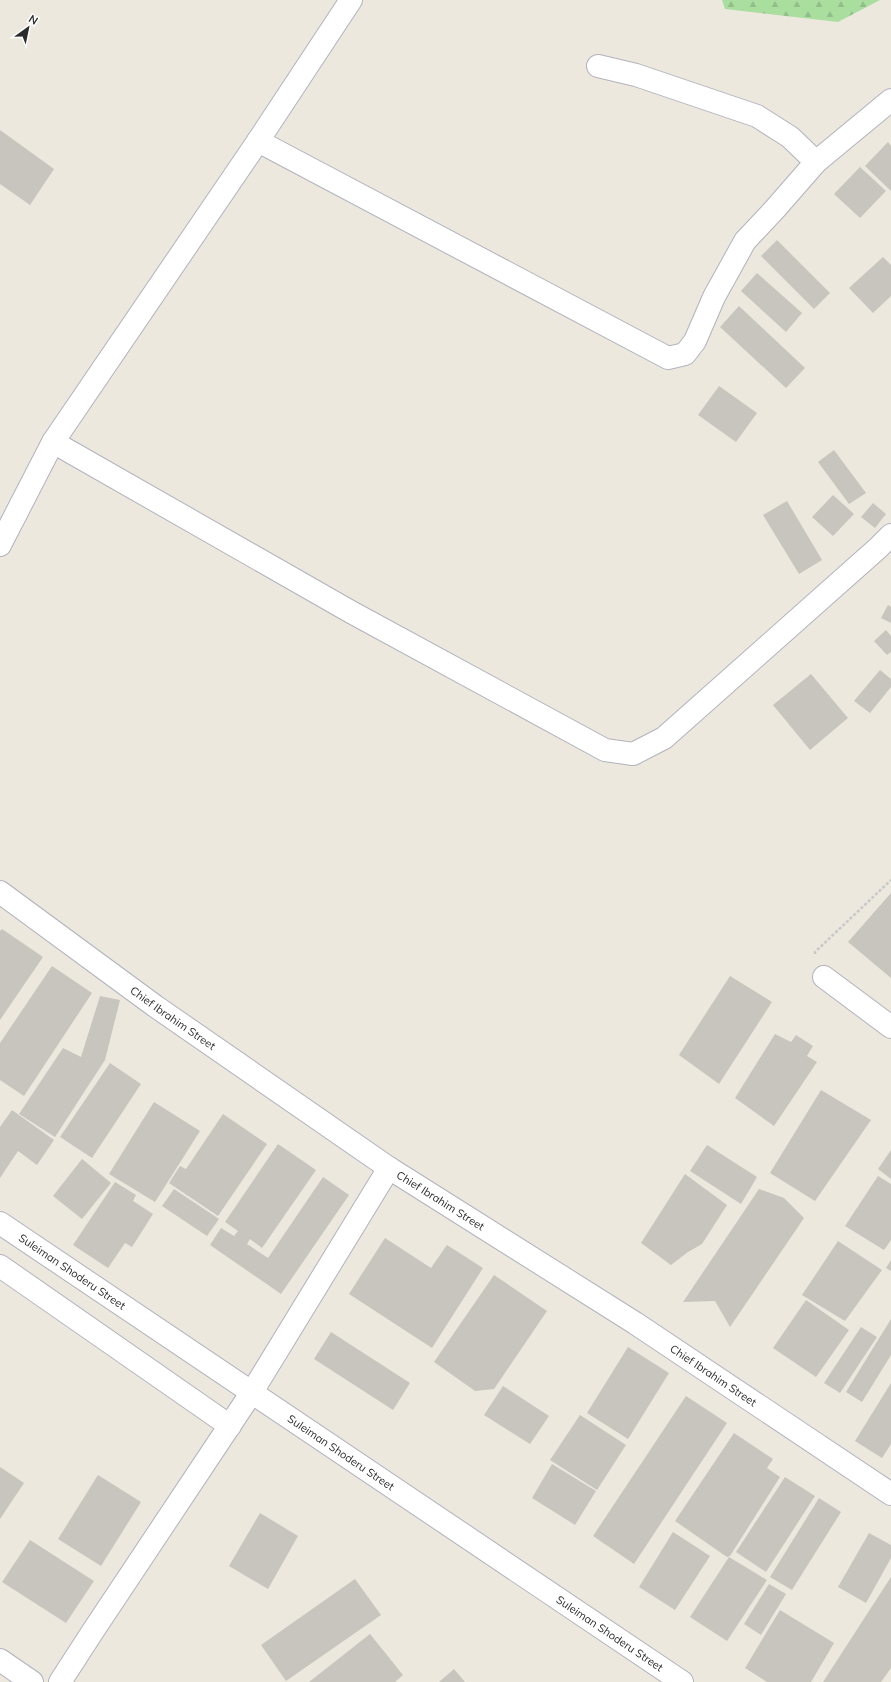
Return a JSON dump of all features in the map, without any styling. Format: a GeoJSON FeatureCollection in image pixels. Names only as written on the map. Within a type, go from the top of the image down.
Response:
{"type":"FeatureCollection","features":[{"type":"Feature","properties":{"kind":"street"},"geometry":{"type":"LineString","coordinates":[[0,545],[53,442],[258,141],[351,0]]}},
{"type":"Feature","properties":{"kind":"street"},"geometry":{"type":"LineString","coordinates":[[598,66],[636,76],[757,116],[790,137],[816,162]]}},
{"type":"Feature","properties":{"kind":"street"},"geometry":{"type":"LineString","coordinates":[[258,141],[668,358],[685,354],[695,341],[714,298],[745,241],[816,162],[891,100]]}},
{"type":"Feature","properties":{"kind":"street"},"geometry":{"type":"LineString","coordinates":[[53,442],[351,612],[605,750],[633,754],[664,738],[887,548]]}},
{"type":"Feature","properties":{"kind":"street","name":"Chief Ibrahim Street"},"geometry":{"type":"LineString","coordinates":[[0,892],[155,1006],[389,1168],[635,1323],[891,1494]]}},
{"type":"Feature","properties":{"kind":"street"},"geometry":{"type":"LineString","coordinates":[[824,977],[891,1028]]}},
{"type":"Feature","properties":{"kind":"street"},"geometry":{"type":"LineString","coordinates":[[60,1682],[252,1392],[389,1168]]}},
{"type":"Feature","properties":{"kind":"street","name":"Suleiman Shoderu Street"},"geometry":{"type":"LineString","coordinates":[[0,1222],[682,1682]]}},
{"type":"Feature","properties":{"kind":"street"},"geometry":{"type":"LineString","coordinates":[[0,1266],[230,1426]]}},
{"type":"Feature","properties":{"kind":"street"},"geometry":{"type":"LineString","coordinates":[[0,1660],[32,1682]]}},
{"type":"Feature","properties":{"kind":"path"},"geometry":{"type":"LineString","coordinates":[[824,977],[814,952],[891,880]]}},
{"type":"Feature","properties":{"kind":"green space"},"geometry":{"type":"Polygon","coordinates":[[[722,0],[880,0],[838,22],[725,9],[722,0]]]}},
{"type":"Feature","properties":{"kind":"building"},"geometry":{"type":"Polygon","coordinates":[[[0,130],[54,169],[30,205],[0,184],[0,130]]]}},
{"type":"Feature","properties":{"kind":"building"},"geometry":{"type":"Polygon","coordinates":[[[888,142],[891,146],[891,191],[865,166],[888,142]]]}},
{"type":"Feature","properties":{"kind":"building"},"geometry":{"type":"Polygon","coordinates":[[[860,167],[886,191],[860,218],[834,194],[860,167]]]}},
{"type":"Feature","properties":{"kind":"building"},"geometry":{"type":"Polygon","coordinates":[[[777,240],[830,293],[814,309],[761,256],[777,240]]]}},
{"type":"Feature","properties":{"kind":"building"},"geometry":{"type":"Polygon","coordinates":[[[883,257],[891,265],[891,296],[873,313],[849,288],[883,257]]]}},
{"type":"Feature","properties":{"kind":"building"},"geometry":{"type":"Polygon","coordinates":[[[757,273],[802,313],[786,332],[741,291],[757,273]]]}},
{"type":"Feature","properties":{"kind":"building"},"geometry":{"type":"Polygon","coordinates":[[[739,306],[805,368],[786,388],[720,327],[739,306]]]}},
{"type":"Feature","properties":{"kind":"building"},"geometry":{"type":"Polygon","coordinates":[[[719,386],[757,413],[736,442],[698,415],[719,386]]]}},
{"type":"Feature","properties":{"kind":"building"},"geometry":{"type":"Polygon","coordinates":[[[834,450],[866,493],[849,504],[818,462],[834,450]]]}},
{"type":"Feature","properties":{"kind":"building"},"geometry":{"type":"Polygon","coordinates":[[[833,495],[854,514],[833,536],[812,517],[833,495]]]}},
{"type":"Feature","properties":{"kind":"building"},"geometry":{"type":"Polygon","coordinates":[[[787,501],[822,560],[799,574],[763,515],[787,501]]]}},
{"type":"Feature","properties":{"kind":"building"},"geometry":{"type":"Polygon","coordinates":[[[873,503],[886,514],[875,528],[861,517],[873,503]]]}},
{"type":"Feature","properties":{"kind":"building"},"geometry":{"type":"Polygon","coordinates":[[[888,605],[891,607],[891,623],[881,618],[888,605]]]}},
{"type":"Feature","properties":{"kind":"building"},"geometry":{"type":"Polygon","coordinates":[[[886,630],[891,636],[891,652],[887,655],[874,641],[886,630]]]}},
{"type":"Feature","properties":{"kind":"building"},"geometry":{"type":"Polygon","coordinates":[[[880,670],[891,679],[891,687],[870,713],[854,701],[880,670]]]}},
{"type":"Feature","properties":{"kind":"building"},"geometry":{"type":"Polygon","coordinates":[[[811,674],[848,718],[810,750],[773,705],[811,674]]]}},
{"type":"Feature","properties":{"kind":"building"},"geometry":{"type":"Polygon","coordinates":[[[891,893],[891,978],[848,942],[891,893]]]}},
{"type":"Feature","properties":{"kind":"building"},"geometry":{"type":"Polygon","coordinates":[[[2,929],[43,957],[0,1020],[0,931],[2,929]]]}},
{"type":"Feature","properties":{"kind":"building"},"geometry":{"type":"Polygon","coordinates":[[[52,966],[92,993],[24,1096],[0,1080],[0,1043],[52,966]]]}},
{"type":"Feature","properties":{"kind":"building"},"geometry":{"type":"Polygon","coordinates":[[[730,976],[772,1002],[719,1084],[679,1055],[730,976]]]}},
{"type":"Feature","properties":{"kind":"building"},"geometry":{"type":"Polygon","coordinates":[[[100,996],[120,1000],[105,1060],[55,1137],[19,1114],[63,1048],[81,1057],[100,996]]]}},
{"type":"Feature","properties":{"kind":"building"},"geometry":{"type":"Polygon","coordinates":[[[775,1034],[791,1042],[796,1035],[813,1046],[807,1056],[817,1062],[774,1126],[735,1098],[775,1034]]]}},
{"type":"Feature","properties":{"kind":"building"},"geometry":{"type":"Polygon","coordinates":[[[110,1063],[141,1084],[92,1158],[60,1137],[110,1063]]]}},
{"type":"Feature","properties":{"kind":"building"},"geometry":{"type":"Polygon","coordinates":[[[821,1090],[871,1120],[815,1201],[770,1173],[821,1090]]]}},
{"type":"Feature","properties":{"kind":"building"},"geometry":{"type":"Polygon","coordinates":[[[154,1102],[200,1131],[155,1202],[109,1174],[154,1102]]]}},
{"type":"Feature","properties":{"kind":"building"},"geometry":{"type":"Polygon","coordinates":[[[12,1110],[54,1140],[37,1165],[18,1151],[0,1178],[0,1127],[12,1110]]]}},
{"type":"Feature","properties":{"kind":"building"},"geometry":{"type":"Polygon","coordinates":[[[223,1114],[267,1144],[218,1216],[169,1183],[180,1166],[186,1169],[223,1114]]]}},
{"type":"Feature","properties":{"kind":"building"},"geometry":{"type":"Polygon","coordinates":[[[278,1144],[316,1170],[262,1248],[250,1239],[247,1244],[268,1258],[323,1177],[349,1195],[281,1294],[210,1245],[221,1228],[234,1236],[238,1231],[225,1222],[278,1144]]]}},
{"type":"Feature","properties":{"kind":"building"},"geometry":{"type":"Polygon","coordinates":[[[707,1145],[757,1177],[741,1204],[690,1171],[707,1145]]]}},
{"type":"Feature","properties":{"kind":"building"},"geometry":{"type":"Polygon","coordinates":[[[891,1150],[891,1179],[878,1169],[891,1150]]]}},
{"type":"Feature","properties":{"kind":"building"},"geometry":{"type":"Polygon","coordinates":[[[82,1159],[111,1183],[82,1219],[53,1196],[82,1159]]]}},
{"type":"Feature","properties":{"kind":"building"},"geometry":{"type":"Polygon","coordinates":[[[685,1174],[727,1205],[702,1244],[688,1252],[671,1265],[641,1243],[685,1174]]]}},
{"type":"Feature","properties":{"kind":"building"},"geometry":{"type":"Polygon","coordinates":[[[878,1176],[891,1184],[891,1240],[884,1250],[845,1226],[878,1176]]]}},
{"type":"Feature","properties":{"kind":"building"},"geometry":{"type":"Polygon","coordinates":[[[115,1182],[136,1195],[133,1201],[153,1214],[132,1247],[125,1243],[108,1268],[73,1245],[115,1182]]]}},
{"type":"Feature","properties":{"kind":"building"},"geometry":{"type":"Polygon","coordinates":[[[174,1189],[219,1219],[207,1236],[162,1206],[174,1189]]]}},
{"type":"Feature","properties":{"kind":"building"},"geometry":{"type":"Polygon","coordinates":[[[759,1189],[784,1198],[804,1218],[730,1327],[715,1301],[683,1302],[759,1189]]]}},
{"type":"Feature","properties":{"kind":"building"},"geometry":{"type":"Polygon","coordinates":[[[385,1238],[431,1268],[447,1245],[483,1268],[432,1348],[349,1294],[385,1238]]]}},
{"type":"Feature","properties":{"kind":"building"},"geometry":{"type":"Polygon","coordinates":[[[838,1241],[882,1270],[845,1321],[802,1295],[838,1241]]]}},
{"type":"Feature","properties":{"kind":"building"},"geometry":{"type":"Polygon","coordinates":[[[891,1260],[891,1271],[886,1268],[891,1260]]]}},
{"type":"Feature","properties":{"kind":"building"},"geometry":{"type":"Polygon","coordinates":[[[494,1275],[547,1311],[494,1389],[475,1391],[434,1362],[494,1275]]]}},
{"type":"Feature","properties":{"kind":"building"},"geometry":{"type":"Polygon","coordinates":[[[806,1300],[849,1330],[816,1377],[773,1348],[806,1300]]]}},
{"type":"Feature","properties":{"kind":"building"},"geometry":{"type":"Polygon","coordinates":[[[891,1319],[891,1355],[862,1402],[846,1392],[891,1319]]]}},
{"type":"Feature","properties":{"kind":"building"},"geometry":{"type":"Polygon","coordinates":[[[861,1327],[877,1337],[840,1393],[824,1383],[861,1327]]]}},
{"type":"Feature","properties":{"kind":"building"},"geometry":{"type":"Polygon","coordinates":[[[331,1332],[410,1383],[393,1410],[314,1359],[331,1332]]]}},
{"type":"Feature","properties":{"kind":"building"},"geometry":{"type":"Polygon","coordinates":[[[628,1347],[669,1373],[628,1439],[587,1413],[628,1347]]]}},
{"type":"Feature","properties":{"kind":"building"},"geometry":{"type":"Polygon","coordinates":[[[891,1383],[891,1444],[882,1458],[855,1441],[891,1383]]]}},
{"type":"Feature","properties":{"kind":"building"},"geometry":{"type":"Polygon","coordinates":[[[503,1386],[549,1416],[530,1444],[484,1415],[503,1386]]]}},
{"type":"Feature","properties":{"kind":"building"},"geometry":{"type":"Polygon","coordinates":[[[686,1396],[727,1423],[634,1564],[593,1536],[686,1396]]]}},
{"type":"Feature","properties":{"kind":"building"},"geometry":{"type":"Polygon","coordinates":[[[580,1415],[626,1445],[597,1490],[550,1460],[580,1415]]]}},
{"type":"Feature","properties":{"kind":"building"},"geometry":{"type":"Polygon","coordinates":[[[734,1433],[773,1459],[767,1468],[780,1477],[730,1556],[727,1557],[675,1521],[734,1433]]]}},
{"type":"Feature","properties":{"kind":"building"},"geometry":{"type":"Polygon","coordinates":[[[552,1464],[596,1491],[575,1525],[532,1498],[552,1464]]]}},
{"type":"Feature","properties":{"kind":"building"},"geometry":{"type":"Polygon","coordinates":[[[0,1467],[24,1483],[0,1519],[0,1467]]]}},
{"type":"Feature","properties":{"kind":"building"},"geometry":{"type":"Polygon","coordinates":[[[98,1475],[141,1502],[101,1566],[58,1539],[98,1475]]]}},
{"type":"Feature","properties":{"kind":"building"},"geometry":{"type":"Polygon","coordinates":[[[785,1477],[815,1496],[766,1572],[736,1552],[785,1477]]]}},
{"type":"Feature","properties":{"kind":"building"},"geometry":{"type":"Polygon","coordinates":[[[819,1498],[841,1512],[792,1590],[770,1577],[819,1498]]]}},
{"type":"Feature","properties":{"kind":"building"},"geometry":{"type":"Polygon","coordinates":[[[260,1513],[298,1536],[268,1589],[229,1566],[260,1513]]]}},
{"type":"Feature","properties":{"kind":"building"},"geometry":{"type":"Polygon","coordinates":[[[673,1532],[710,1556],[675,1610],[639,1587],[673,1532]]]}},
{"type":"Feature","properties":{"kind":"building"},"geometry":{"type":"Polygon","coordinates":[[[869,1533],[891,1545],[891,1558],[866,1603],[838,1587],[869,1533]]]}},
{"type":"Feature","properties":{"kind":"building"},"geometry":{"type":"Polygon","coordinates":[[[30,1540],[94,1581],[66,1623],[2,1582],[30,1540]]]}},
{"type":"Feature","properties":{"kind":"building"},"geometry":{"type":"Polygon","coordinates":[[[729,1557],[767,1580],[727,1641],[690,1617],[729,1557]]]}},
{"type":"Feature","properties":{"kind":"building"},"geometry":{"type":"Polygon","coordinates":[[[891,1577],[891,1668],[881,1682],[823,1682],[891,1577]]]}},
{"type":"Feature","properties":{"kind":"building"},"geometry":{"type":"Polygon","coordinates":[[[355,1579],[381,1615],[286,1681],[261,1645],[355,1579]]]}},
{"type":"Feature","properties":{"kind":"building"},"geometry":{"type":"Polygon","coordinates":[[[769,1584],[786,1594],[761,1635],[744,1624],[769,1584]]]}},
{"type":"Feature","properties":{"kind":"building"},"geometry":{"type":"Polygon","coordinates":[[[780,1610],[834,1643],[811,1682],[767,1682],[745,1668],[780,1610]]]}},
{"type":"Feature","properties":{"kind":"building"},"geometry":{"type":"Polygon","coordinates":[[[370,1634],[403,1675],[395,1682],[309,1682],[370,1634]]]}},
{"type":"Feature","properties":{"kind":"building"},"geometry":{"type":"Polygon","coordinates":[[[454,1669],[465,1682],[439,1682],[454,1669]]]}}]}
